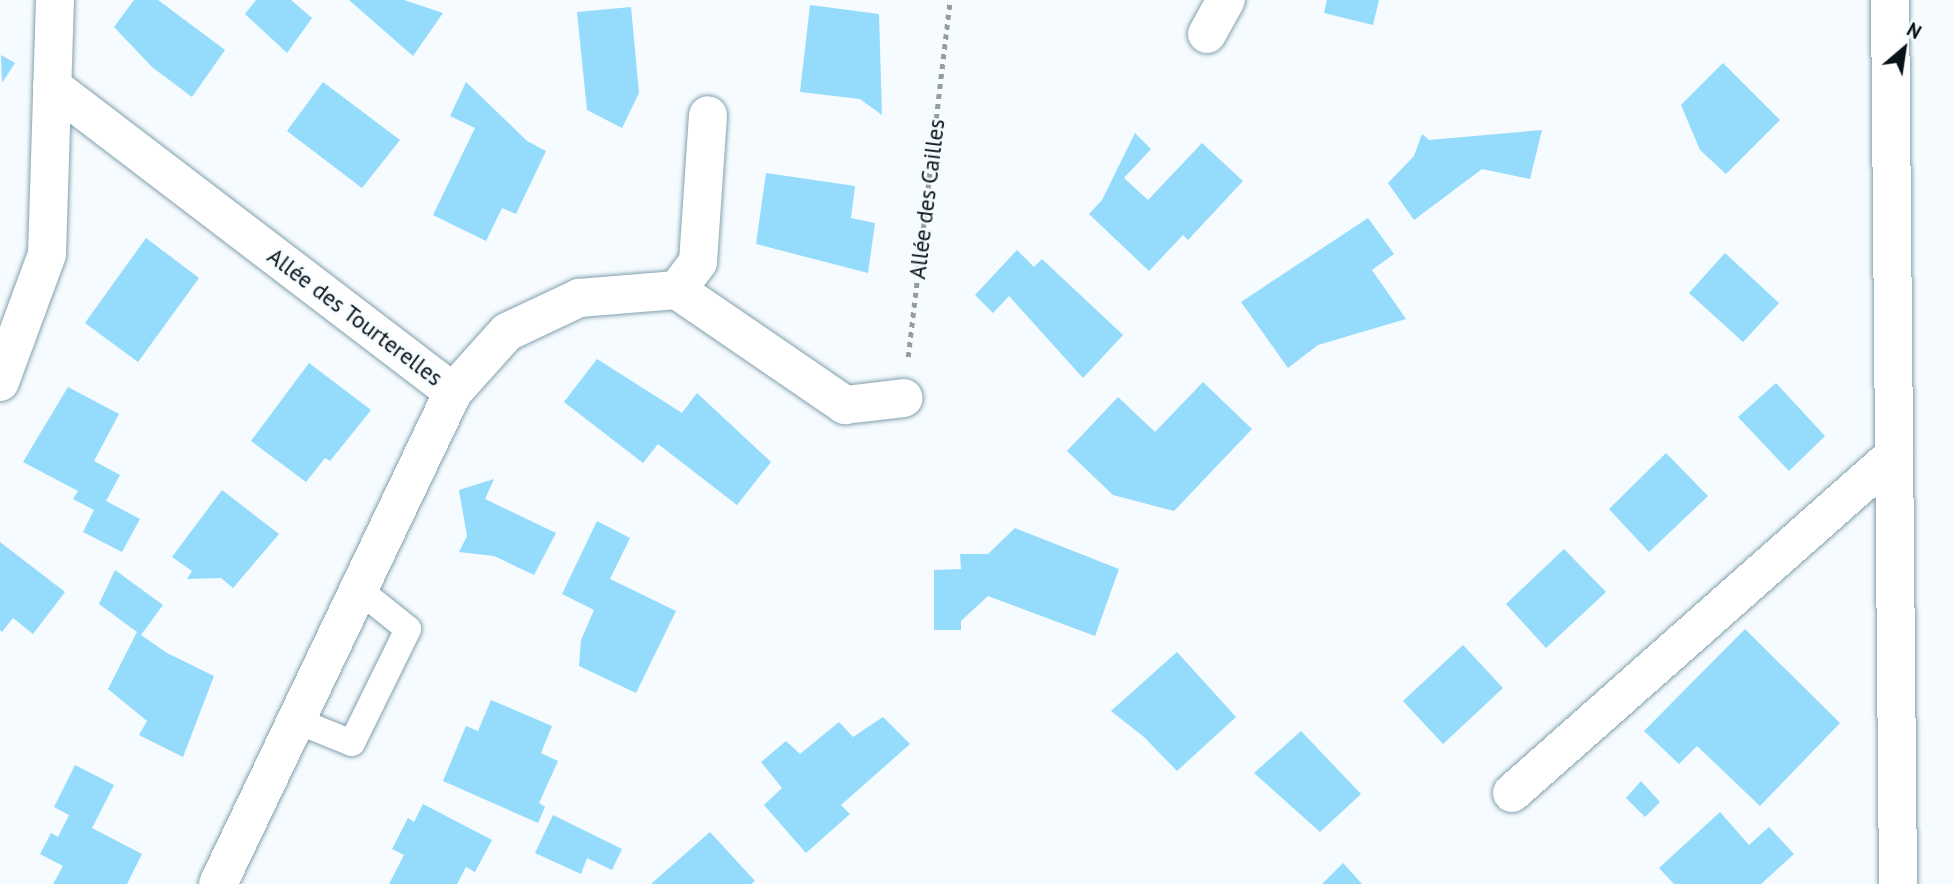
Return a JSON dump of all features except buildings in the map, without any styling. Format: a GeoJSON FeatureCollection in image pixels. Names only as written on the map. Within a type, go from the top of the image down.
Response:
{"type":"FeatureCollection","features":[{"type":"Feature","properties":{"kind":"street"},"geometry":{"type":"LineString","coordinates":[[0,382],[47,254],[55,0]]}},
{"type":"Feature","properties":{"kind":"street"},"geometry":{"type":"LineString","coordinates":[[1207,34],[1226,0]]}},
{"type":"Feature","properties":{"kind":"street"},"geometry":{"type":"LineString","coordinates":[[1890,0],[1898,884]]}},
{"type":"Feature","properties":{"kind":"street","name":"Allée des Tourterelles"},"geometry":{"type":"LineString","coordinates":[[52,86],[453,392],[507,332],[579,298],[677,290]]}},
{"type":"Feature","properties":{"kind":"street"},"geometry":{"type":"LineString","coordinates":[[708,115],[698,262],[677,290],[845,405],[904,398]]}},
{"type":"Feature","properties":{"kind":"street"},"geometry":{"type":"LineString","coordinates":[[218,884],[357,588],[453,392]]}},
{"type":"Feature","properties":{"kind":"street"},"geometry":{"type":"LineString","coordinates":[[1512,793],[1894,455]]}},
{"type":"Feature","properties":{"kind":"lane"},"geometry":{"type":"LineString","coordinates":[[295,720],[352,743],[408,629],[357,588]]}},
{"type":"Feature","properties":{"kind":"path","name":"Allée des Cailles"},"geometry":{"type":"LineString","coordinates":[[904,398],[950,0]]}}]}
